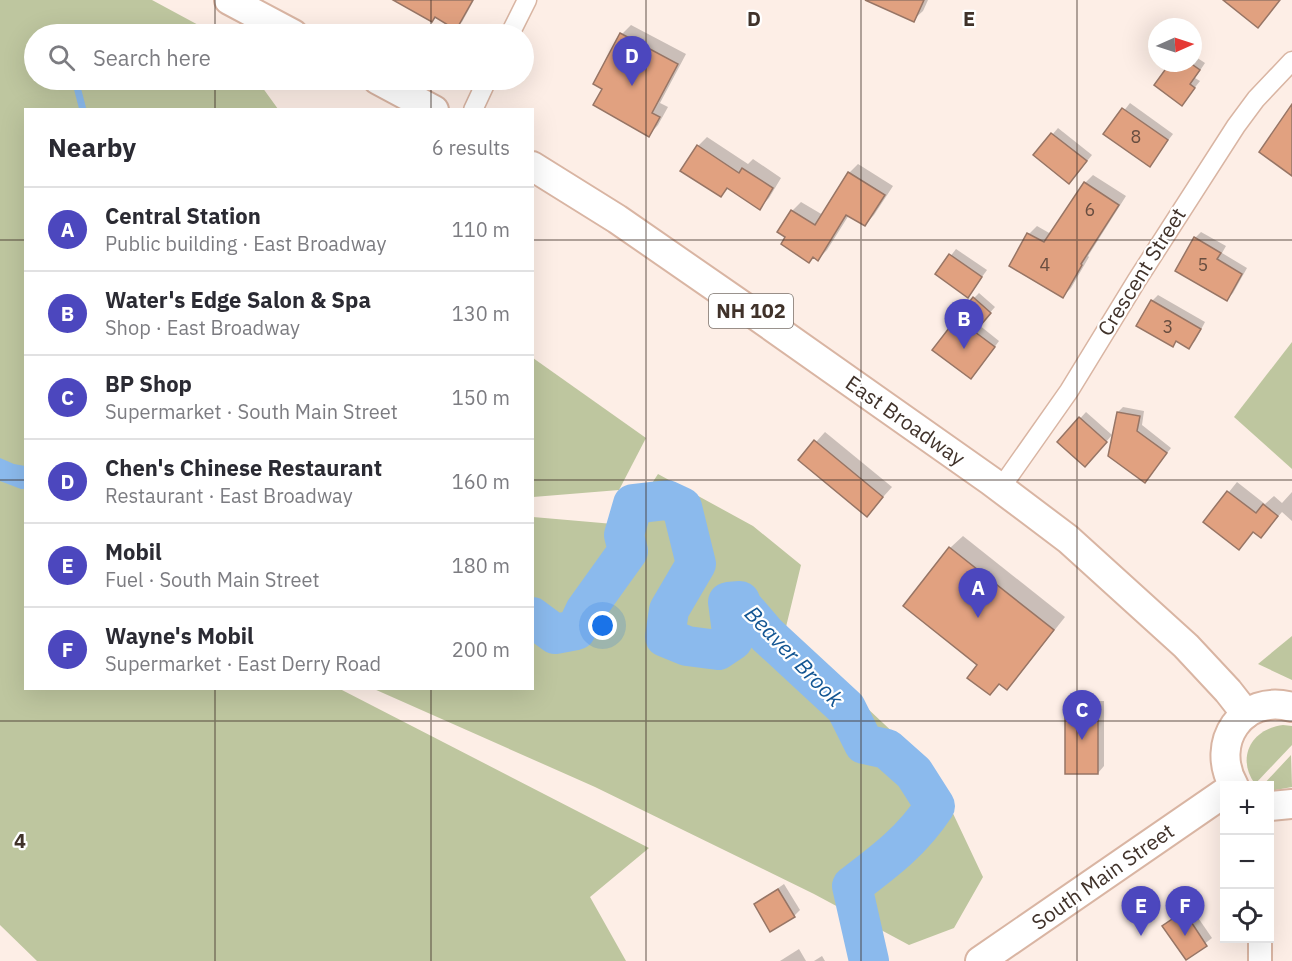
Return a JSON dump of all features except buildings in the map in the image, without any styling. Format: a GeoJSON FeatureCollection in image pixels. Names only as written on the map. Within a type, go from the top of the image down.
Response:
{"type":"FeatureCollection","features":[{"type":"Feature","properties":{"kind":"main road"},"geometry":{"type":"LineString","coordinates":[[229,0],[274,24]]}},
{"type":"Feature","properties":{"kind":"main road"},"geometry":{"type":"LineString","coordinates":[[397,90],[430,108]]}},
{"type":"Feature","properties":{"kind":"main road","name":"East Broadway"},"geometry":{"type":"LineString","coordinates":[[534,167],[617,219],[738,302],[1068,539],[1186,646],[1246,714]]}},
{"type":"Feature","properties":{"kind":"main road"},"geometry":{"type":"LineString","coordinates":[[1232,781],[1227,770],[1225,753],[1233,727],[1246,714],[1267,705],[1283,704],[1292,707]]}},
{"type":"Feature","properties":{"kind":"main road","name":"South Main Street"},"geometry":{"type":"LineString","coordinates":[[980,961],[1220,796]]}},
{"type":"Feature","properties":{"kind":"main road"},"geometry":{"type":"LineString","coordinates":[[1274,806],[1292,804]]}},
{"type":"Feature","properties":{"kind":"street"},"geometry":{"type":"LineString","coordinates":[[515,24],[527,0]]}},
{"type":"Feature","properties":{"kind":"street","name":"Crescent Street"},"geometry":{"type":"LineString","coordinates":[[1000,489],[1069,391],[1236,126],[1256,99],[1292,61]]}},
{"type":"Feature","properties":{"kind":"street"},"geometry":{"type":"LineString","coordinates":[[474,108],[483,90]]}},
{"type":"Feature","properties":{"kind":"street"},"geometry":{"type":"LineString","coordinates":[[1260,943],[1260,961]]}},
{"type":"Feature","properties":{"kind":"green space"},"geometry":{"type":"Polygon","coordinates":[[[0,0],[152,0],[196,24],[24,24],[24,90],[264,90],[277,108],[24,108],[24,690],[342,690],[649,848],[590,897],[626,961],[37,961],[0,925],[0,0]]]}},
{"type":"Feature","properties":{"kind":"green space"},"geometry":{"type":"Polygon","coordinates":[[[1292,342],[1292,469],[1234,417],[1292,342]]]}},
{"type":"Feature","properties":{"kind":"green space"},"geometry":{"type":"Polygon","coordinates":[[[534,359],[646,438],[619,490],[534,497],[534,359]]]}},
{"type":"Feature","properties":{"kind":"green space"},"geometry":{"type":"Polygon","coordinates":[[[658,474],[753,526],[801,565],[785,631],[932,769],[983,877],[954,928],[909,945],[814,894],[595,787],[376,690],[534,690],[534,517],[625,525],[658,474]]]}},
{"type":"Feature","properties":{"kind":"green space"},"geometry":{"type":"Polygon","coordinates":[[[1292,636],[1292,680],[1258,664],[1292,636]]]}},
{"type":"Feature","properties":{"kind":"green space"},"geometry":{"type":"Polygon","coordinates":[[[1283,725],[1292,726],[1292,745],[1258,781],[1253,781],[1247,764],[1250,746],[1262,732],[1283,725]]]}},
{"type":"Feature","properties":{"kind":"green space"},"geometry":{"type":"Polygon","coordinates":[[[1291,755],[1292,787],[1274,790],[1274,781],[1267,781],[1291,755]]]}},
{"type":"Feature","properties":{"kind":"water"},"geometry":{"type":"Polygon","coordinates":[[[0,458],[24,466],[24,489],[0,481],[0,458]]]}},
{"type":"Feature","properties":{"kind":"waterway"},"geometry":{"type":"LineString","coordinates":[[78,90],[82,108]]}},
{"type":"Feature","properties":{"kind":"waterway","name":"Beaver Brook"},"geometry":{"type":"LineString","coordinates":[[534,618],[555,634],[576,630],[585,611],[628,551],[624,535],[633,504],[667,500],[682,507],[696,564],[669,610],[665,637],[687,646],[718,650],[733,640],[728,602],[740,601],[767,635],[846,708],[864,744],[887,749],[914,773],[935,806],[907,840],[852,886],[869,961]]}},
{"type":"Feature","properties":{"kind":"place","name":"Chen's Chinese Restaurant"},"geometry":{"type":"Point","coordinates":[632,86]}},
{"type":"Feature","properties":{"kind":"place","name":"Water's Edge Salon & Spa"},"geometry":{"type":"Point","coordinates":[964,349]}},
{"type":"Feature","properties":{"kind":"place","name":"Central Station"},"geometry":{"type":"Point","coordinates":[978,618]}},
{"type":"Feature","properties":{"kind":"place","name":"BP Shop"},"geometry":{"type":"Point","coordinates":[1082,740]}},
{"type":"Feature","properties":{"kind":"place","name":"Mobil"},"geometry":{"type":"Point","coordinates":[1141,936]}},
{"type":"Feature","properties":{"kind":"place","name":"Wayne's Mobil"},"geometry":{"type":"Point","coordinates":[1185,936]}}]}
